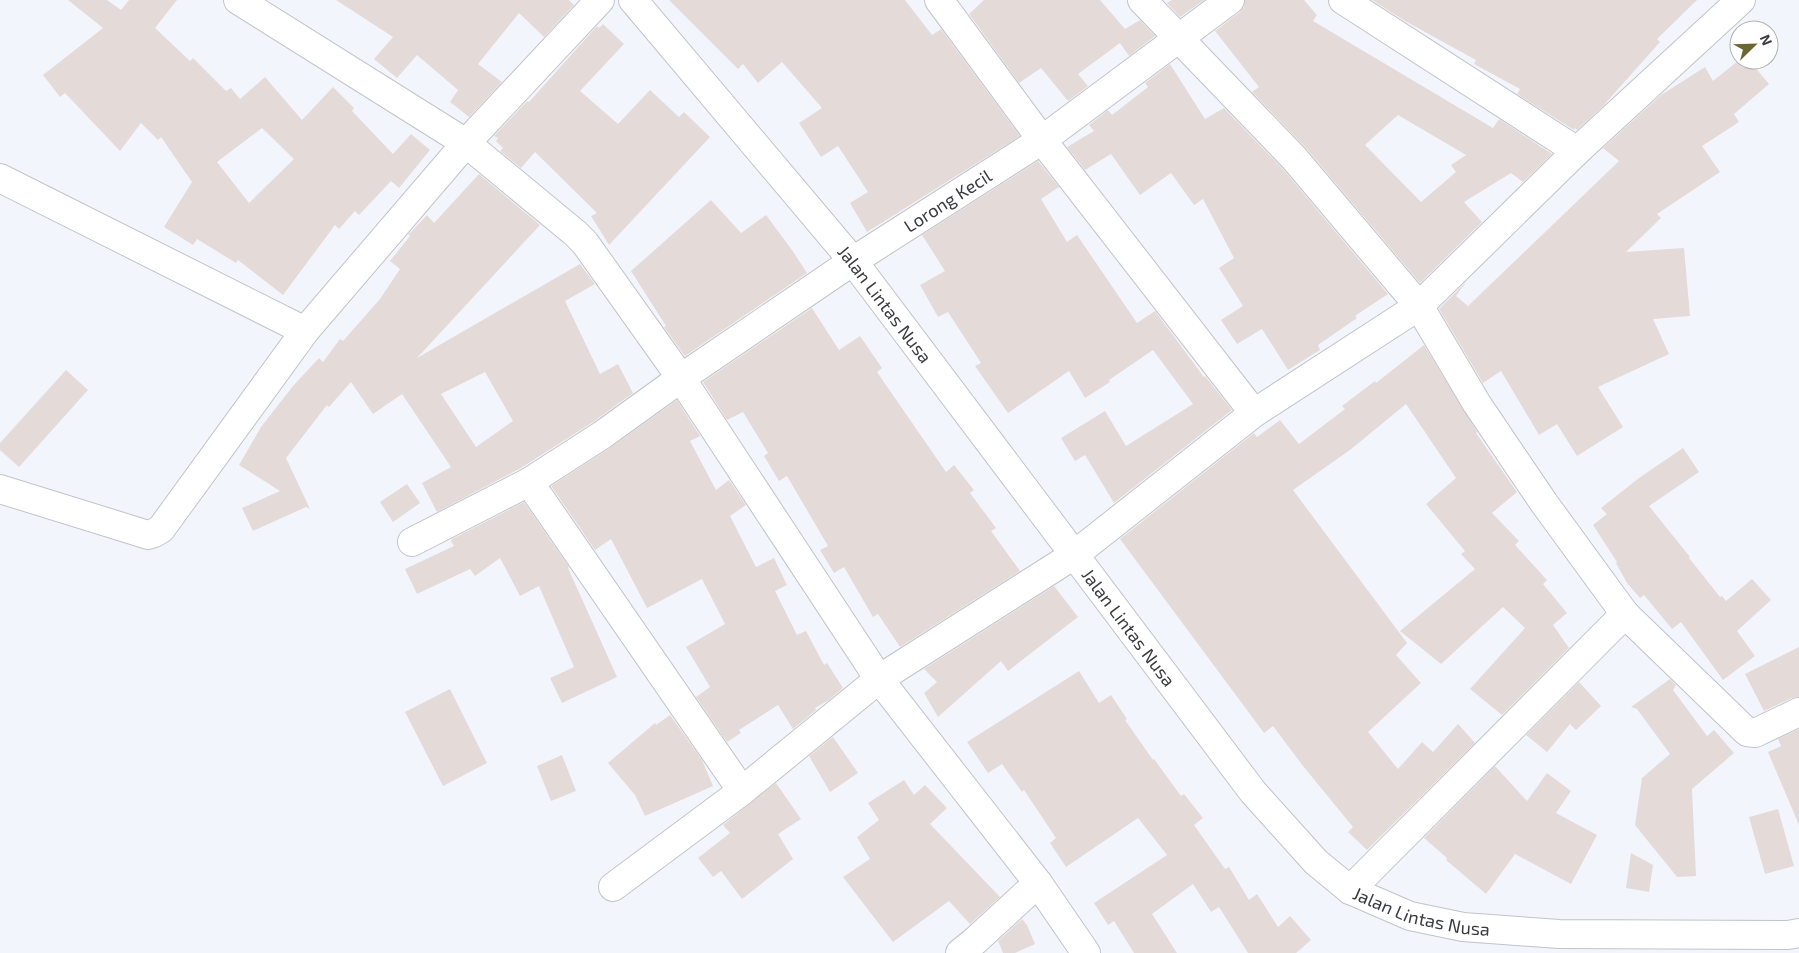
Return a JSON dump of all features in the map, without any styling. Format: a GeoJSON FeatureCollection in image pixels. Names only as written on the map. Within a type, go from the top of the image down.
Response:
{"type":"FeatureCollection","features":[{"type":"Feature","properties":{"kind":"main road"},"geometry":{"type":"LineString","coordinates":[[238,0],[466,144],[585,243],[681,378],[879,679],[1038,883],[1086,953]]}},
{"type":"Feature","properties":{"kind":"main road"},"geometry":{"type":"LineString","coordinates":[[0,490],[148,535],[161,529],[305,331],[466,144],[600,0]]}},
{"type":"Feature","properties":{"kind":"main road","name":"Jalan Lintas Nusa"},"geometry":{"type":"LineString","coordinates":[[633,0],[853,261],[1253,792],[1316,862],[1350,890],[1410,916],[1463,927],[1559,934],[1788,935],[1799,933]]}},
{"type":"Feature","properties":{"kind":"main road"},"geometry":{"type":"LineString","coordinates":[[939,0],[1042,140],[1254,412]]}},
{"type":"Feature","properties":{"kind":"main road"},"geometry":{"type":"LineString","coordinates":[[1142,0],[1294,158],[1419,306],[1477,404],[1544,503],[1625,614],[1747,732],[1755,732],[1799,712]]}},
{"type":"Feature","properties":{"kind":"main road","name":"Lorong Kecil"},"geometry":{"type":"LineString","coordinates":[[412,542],[529,482],[602,435],[681,378],[853,261],[1042,140],[1230,0]]}},
{"type":"Feature","properties":{"kind":"main road"},"geometry":{"type":"LineString","coordinates":[[1343,0],[1577,151]]}},
{"type":"Feature","properties":{"kind":"main road"},"geometry":{"type":"LineString","coordinates":[[613,887],[742,791],[879,679],[1074,555],[1254,412],[1419,306],[1577,151],[1741,0]]}},
{"type":"Feature","properties":{"kind":"main road"},"geometry":{"type":"LineString","coordinates":[[0,178],[305,331]]}},
{"type":"Feature","properties":{"kind":"main road"},"geometry":{"type":"LineString","coordinates":[[529,482],[742,791]]}},
{"type":"Feature","properties":{"kind":"main road"},"geometry":{"type":"LineString","coordinates":[[1350,890],[1625,614]]}},
{"type":"Feature","properties":{"kind":"main road"},"geometry":{"type":"LineString","coordinates":[[960,953],[1038,883]]}},
{"type":"Feature","properties":{"kind":"building"},"geometry":{"type":"Polygon","coordinates":[[[68,0],[107,0],[121,10],[129,0],[177,0],[155,28],[190,61],[193,58],[226,91],[231,88],[240,99],[265,77],[302,120],[333,87],[354,108],[352,111],[393,154],[411,134],[430,150],[399,188],[391,181],[359,215],[355,211],[339,229],[335,225],[283,295],[238,260],[236,263],[197,239],[193,245],[164,227],[192,182],[161,137],[158,140],[141,123],[120,151],[65,93],[60,97],[43,75],[103,28],[68,0]],[[262,128],[217,162],[249,203],[294,159],[262,128]]]}},
{"type":"Feature","properties":{"kind":"building"},"geometry":{"type":"Polygon","coordinates":[[[336,0],[569,0],[574,5],[544,37],[519,13],[478,64],[502,82],[469,117],[450,102],[458,90],[417,55],[397,78],[374,59],[393,37],[336,0]]]}},
{"type":"Feature","properties":{"kind":"building"},"geometry":{"type":"Polygon","coordinates":[[[669,0],[905,0],[932,35],[941,29],[1020,136],[867,232],[850,203],[868,192],[838,146],[821,157],[799,123],[822,108],[782,62],[758,83],[743,64],[738,69],[669,0]]]}},
{"type":"Feature","properties":{"kind":"building"},"geometry":{"type":"Polygon","coordinates":[[[984,0],[1100,0],[1125,29],[1140,20],[1155,36],[1129,56],[1120,43],[1078,74],[1088,86],[1068,101],[1041,68],[1019,83],[969,14],[984,0]]]}},
{"type":"Feature","properties":{"kind":"building"},"geometry":{"type":"Polygon","coordinates":[[[1172,0],[1204,0],[1180,17],[1167,3],[1172,0]]]}},
{"type":"Feature","properties":{"kind":"building"},"geometry":{"type":"Polygon","coordinates":[[[1245,0],[1304,0],[1317,15],[1313,21],[1493,128],[1499,119],[1552,154],[1523,182],[1511,173],[1464,202],[1482,222],[1420,283],[1306,148],[1252,92],[1259,87],[1215,31],[1244,7],[1245,0]],[[1398,115],[1365,145],[1421,202],[1456,172],[1451,165],[1466,155],[1398,115]]]}},
{"type":"Feature","properties":{"kind":"building"},"geometry":{"type":"Polygon","coordinates":[[[1372,0],[1697,0],[1657,39],[1660,42],[1603,106],[1577,130],[1575,128],[1574,130],[1517,94],[1520,89],[1474,64],[1476,60],[1405,21],[1372,0]]]}},
{"type":"Feature","properties":{"kind":"building"},"geometry":{"type":"Polygon","coordinates":[[[603,24],[624,44],[580,91],[618,124],[650,90],[679,117],[684,112],[710,137],[609,245],[591,216],[597,213],[535,152],[521,168],[500,151],[503,148],[496,141],[498,138],[494,136],[527,101],[529,102],[597,26],[599,28],[603,24]]]}},
{"type":"Feature","properties":{"kind":"building"},"geometry":{"type":"Polygon","coordinates":[[[1170,64],[1205,119],[1224,108],[1282,168],[1388,294],[1355,316],[1357,318],[1318,345],[1320,350],[1288,370],[1262,329],[1237,344],[1221,320],[1243,306],[1219,268],[1234,258],[1203,199],[1194,205],[1171,173],[1140,195],[1111,154],[1085,170],[1067,147],[1094,131],[1089,125],[1108,110],[1112,115],[1148,87],[1145,83],[1170,64]]]}},
{"type":"Feature","properties":{"kind":"building"},"geometry":{"type":"Polygon","coordinates":[[[1705,67],[1713,81],[1729,68],[1729,70],[1757,70],[1769,84],[1734,114],[1739,122],[1702,146],[1720,172],[1657,214],[1661,218],[1626,252],[1684,248],[1690,316],[1653,319],[1669,354],[1598,387],[1623,427],[1577,456],[1557,424],[1539,435],[1501,371],[1483,383],[1439,309],[1467,281],[1456,296],[1468,306],[1619,161],[1603,148],[1661,95],[1705,67]]]}},
{"type":"Feature","properties":{"kind":"building"},"geometry":{"type":"Polygon","coordinates":[[[1038,161],[1059,187],[1041,199],[1067,242],[1077,235],[1137,323],[1155,311],[1204,377],[1232,410],[1114,503],[1085,455],[1075,461],[1061,438],[1105,411],[1126,446],[1193,404],[1153,350],[1085,398],[1069,371],[1008,413],[975,366],[981,363],[948,312],[938,317],[920,285],[945,271],[922,235],[1038,161]]]}},
{"type":"Feature","properties":{"kind":"building"},"geometry":{"type":"Polygon","coordinates":[[[479,174],[540,225],[417,358],[580,264],[595,284],[565,301],[600,374],[618,364],[633,393],[593,422],[521,468],[437,512],[422,483],[451,467],[402,394],[373,414],[351,382],[329,407],[327,405],[286,458],[310,509],[306,507],[253,531],[242,508],[280,491],[239,465],[261,427],[293,386],[319,358],[323,362],[340,339],[343,341],[380,299],[400,269],[390,261],[410,236],[408,234],[427,215],[434,223],[479,174]],[[485,372],[441,394],[476,447],[513,421],[485,372]]]}},
{"type":"Feature","properties":{"kind":"building"},"geometry":{"type":"Polygon","coordinates":[[[711,200],[741,233],[766,215],[807,273],[685,356],[664,327],[666,326],[631,271],[711,200]]]}},
{"type":"Feature","properties":{"kind":"building"},"geometry":{"type":"Polygon","coordinates":[[[812,308],[839,350],[860,336],[882,368],[877,372],[946,472],[954,465],[974,490],[970,493],[996,528],[991,531],[1020,571],[900,647],[878,614],[873,617],[844,567],[834,573],[820,550],[828,546],[787,476],[779,481],[764,456],[768,453],[743,412],[727,420],[703,382],[812,308]]]}},
{"type":"Feature","properties":{"kind":"building"},"geometry":{"type":"Polygon","coordinates":[[[1424,345],[1476,433],[1517,492],[1492,513],[1519,541],[1515,545],[1547,580],[1543,584],[1567,613],[1553,625],[1569,648],[1502,715],[1470,689],[1525,628],[1503,607],[1441,664],[1400,631],[1475,569],[1461,554],[1465,551],[1426,504],[1456,478],[1406,404],[1350,450],[1293,490],[1407,643],[1396,655],[1421,683],[1368,732],[1398,769],[1422,742],[1433,752],[1458,724],[1475,743],[1367,850],[1348,832],[1353,827],[1273,726],[1264,733],[1120,539],[1254,433],[1257,437],[1280,420],[1299,444],[1345,409],[1342,406],[1375,381],[1376,383],[1424,345]]]}},
{"type":"Feature","properties":{"kind":"building"},"geometry":{"type":"Polygon","coordinates":[[[66,370],[88,390],[19,467],[0,450],[0,443],[66,370]]]}},
{"type":"Feature","properties":{"kind":"building"},"geometry":{"type":"Polygon","coordinates":[[[677,400],[700,436],[690,441],[716,490],[729,480],[746,505],[730,516],[756,567],[774,558],[787,585],[775,591],[797,635],[806,631],[824,665],[827,663],[843,688],[829,700],[815,708],[816,710],[793,729],[778,705],[739,730],[741,733],[727,742],[696,697],[710,687],[686,647],[725,624],[702,579],[647,608],[611,539],[595,550],[551,486],[610,448],[677,400]]]}},
{"type":"Feature","properties":{"kind":"building"},"geometry":{"type":"Polygon","coordinates":[[[1683,448],[1699,472],[1649,506],[1720,597],[1722,596],[1726,601],[1752,579],[1771,600],[1737,631],[1755,656],[1723,680],[1681,622],[1672,629],[1644,595],[1640,598],[1627,583],[1617,562],[1593,525],[1607,514],[1601,508],[1639,478],[1683,448]]]}},
{"type":"Feature","properties":{"kind":"building"},"geometry":{"type":"Polygon","coordinates":[[[407,484],[420,503],[393,522],[380,502],[407,484]]]}},
{"type":"Feature","properties":{"kind":"building"},"geometry":{"type":"Polygon","coordinates":[[[524,502],[569,567],[617,677],[562,703],[550,678],[574,667],[539,586],[520,596],[500,558],[475,576],[470,569],[417,594],[405,569],[454,546],[451,541],[452,539],[524,502]]]}},
{"type":"Feature","properties":{"kind":"building"},"geometry":{"type":"Polygon","coordinates":[[[1054,586],[1078,617],[1008,671],[1001,661],[938,717],[924,693],[937,682],[924,669],[1054,586]]]}},
{"type":"Feature","properties":{"kind":"building"},"geometry":{"type":"Polygon","coordinates":[[[1799,647],[1799,697],[1792,698],[1764,711],[1745,674],[1799,647]]]}},
{"type":"Feature","properties":{"kind":"building"},"geometry":{"type":"Polygon","coordinates":[[[1079,671],[1099,703],[1111,695],[1127,719],[1125,720],[1153,760],[1181,796],[1184,794],[1203,818],[1194,825],[1225,869],[1229,867],[1249,900],[1257,894],[1278,927],[1290,916],[1311,940],[1296,953],[1248,953],[1219,907],[1211,912],[1193,884],[1152,914],[1177,953],[1134,953],[1114,921],[1108,925],[1094,903],[1167,855],[1138,818],[1066,867],[1050,843],[1056,838],[1024,790],[1022,792],[1002,764],[988,773],[967,742],[1079,671]]]}},
{"type":"Feature","properties":{"kind":"building"},"geometry":{"type":"Polygon","coordinates":[[[1670,679],[1676,685],[1673,690],[1707,736],[1714,730],[1734,753],[1692,789],[1696,876],[1677,877],[1635,825],[1642,778],[1670,754],[1637,709],[1631,707],[1670,679]]]}},
{"type":"Feature","properties":{"kind":"building"},"geometry":{"type":"Polygon","coordinates":[[[1579,682],[1601,706],[1576,730],[1570,724],[1547,752],[1526,735],[1579,682]]]}},
{"type":"Feature","properties":{"kind":"building"},"geometry":{"type":"Polygon","coordinates":[[[450,689],[487,763],[443,786],[405,712],[450,689]]]}},
{"type":"Feature","properties":{"kind":"building"},"geometry":{"type":"Polygon","coordinates":[[[670,715],[702,760],[713,786],[645,816],[635,795],[608,763],[655,723],[656,725],[670,715]]]}},
{"type":"Feature","properties":{"kind":"building"},"geometry":{"type":"Polygon","coordinates":[[[1799,729],[1799,825],[1768,752],[1781,746],[1778,739],[1799,729]]]}},
{"type":"Feature","properties":{"kind":"building"},"geometry":{"type":"Polygon","coordinates":[[[833,737],[858,773],[830,792],[809,756],[833,737]]]}},
{"type":"Feature","properties":{"kind":"building"},"geometry":{"type":"Polygon","coordinates":[[[562,755],[576,791],[551,801],[537,766],[562,755]]]}},
{"type":"Feature","properties":{"kind":"building"},"geometry":{"type":"Polygon","coordinates":[[[1495,766],[1527,801],[1547,773],[1571,791],[1556,813],[1597,835],[1571,884],[1515,854],[1486,894],[1446,860],[1447,858],[1424,838],[1495,766]]]}},
{"type":"Feature","properties":{"kind":"building"},"geometry":{"type":"Polygon","coordinates":[[[904,780],[914,795],[925,785],[947,808],[930,824],[1000,897],[970,924],[949,901],[893,942],[843,877],[870,859],[857,837],[879,820],[868,803],[904,780]]]}},
{"type":"Feature","properties":{"kind":"building"},"geometry":{"type":"Polygon","coordinates":[[[776,783],[801,819],[778,834],[793,859],[742,899],[721,871],[713,877],[698,858],[730,833],[723,825],[776,783]]]}},
{"type":"Feature","properties":{"kind":"building"},"geometry":{"type":"Polygon","coordinates":[[[1778,809],[1794,866],[1765,874],[1749,817],[1778,809]]]}},
{"type":"Feature","properties":{"kind":"building"},"geometry":{"type":"Polygon","coordinates":[[[1631,853],[1653,865],[1649,892],[1626,888],[1631,853]]]}},
{"type":"Feature","properties":{"kind":"building"},"geometry":{"type":"Polygon","coordinates":[[[1022,919],[1027,925],[1035,944],[1015,953],[1003,953],[998,941],[1022,919]]]}}]}
